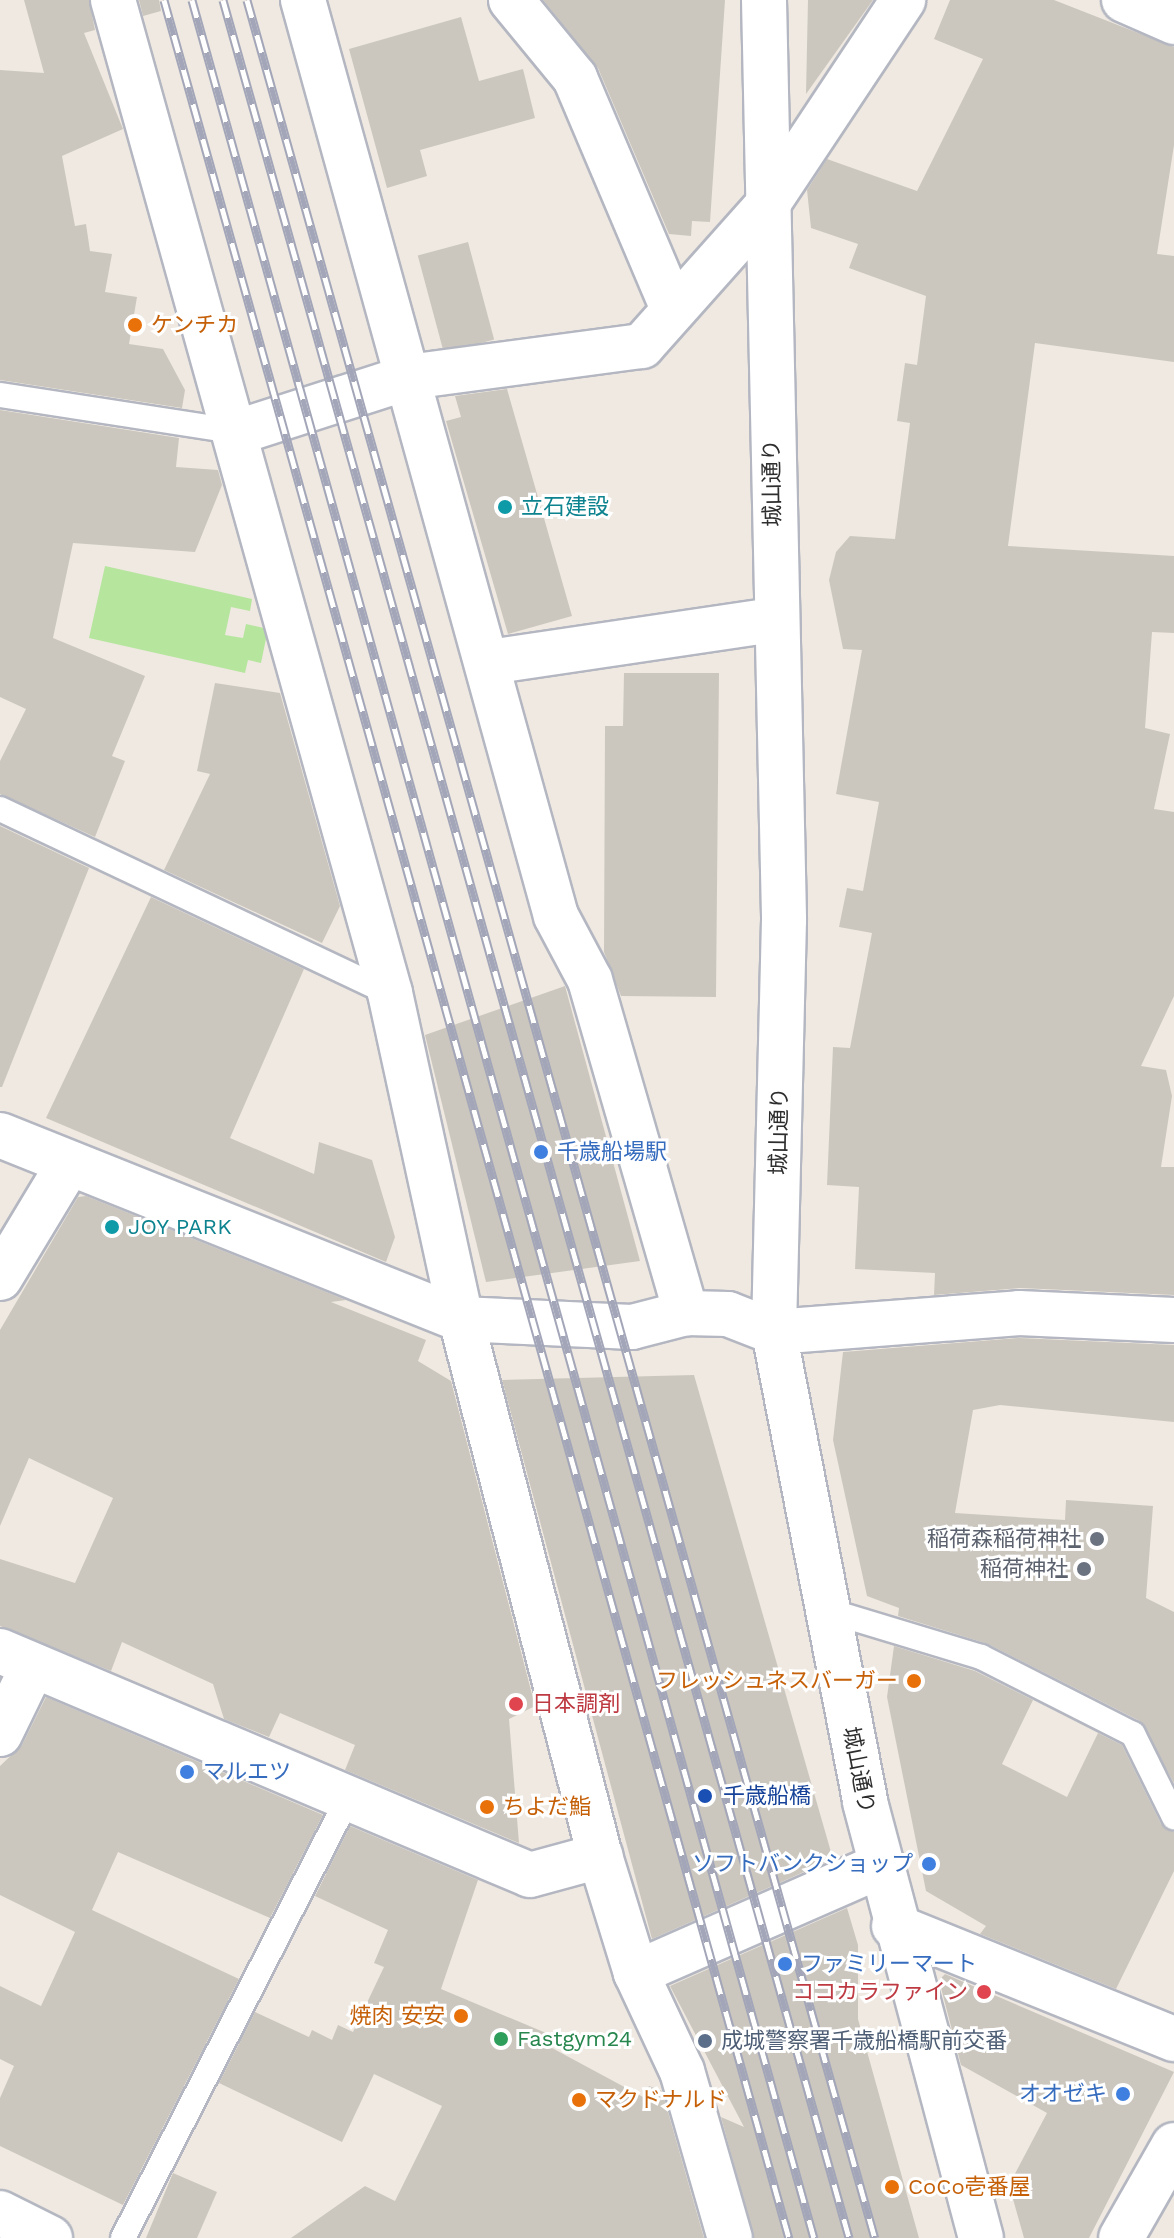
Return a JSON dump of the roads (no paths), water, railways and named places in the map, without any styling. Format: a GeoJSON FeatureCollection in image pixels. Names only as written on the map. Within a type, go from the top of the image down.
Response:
{"type":"FeatureCollection","features":[{"type":"Feature","properties":{"kind":"street"},"geometry":{"type":"LineString","coordinates":[[113,0],[238,432],[390,993],[461,1319],[600,1856],[636,1973],[682,2071],[730,2238]]}},
{"type":"Feature","properties":{"kind":"street"},"geometry":{"type":"LineString","coordinates":[[303,0],[489,662],[556,916],[590,980],[686,1313]]}},
{"type":"Feature","properties":{"kind":"street"},"geometry":{"type":"LineString","coordinates":[[511,0],[575,78],[672,306]]}},
{"type":"Feature","properties":{"kind":"street","name":"城山通り"},"geometry":{"type":"LineString","coordinates":[[764,0],[765,208],[784,920],[774,1332],[880,1866],[981,2238]]}},
{"type":"Feature","properties":{"kind":"street"},"geometry":{"type":"LineString","coordinates":[[238,432],[409,377],[642,346],[672,306],[765,208],[903,0]]}},
{"type":"Feature","properties":{"kind":"street"},"geometry":{"type":"LineString","coordinates":[[1124,0],[1174,22]]}},
{"type":"Feature","properties":{"kind":"street"},"geometry":{"type":"LineString","coordinates":[[489,662],[775,620]]}},
{"type":"Feature","properties":{"kind":"street"},"geometry":{"type":"LineString","coordinates":[[0,1135],[67,1167],[461,1319],[632,1327],[686,1313],[728,1314],[774,1332],[1019,1313],[1174,1320]]}},
{"type":"Feature","properties":{"kind":"street"},"geometry":{"type":"LineString","coordinates":[[0,1278],[67,1167]]}},
{"type":"Feature","properties":{"kind":"street"},"geometry":{"type":"LineString","coordinates":[[0,1734],[16,1659],[530,1875],[600,1856]]}},
{"type":"Feature","properties":{"kind":"street"},"geometry":{"type":"LineString","coordinates":[[636,1973],[880,1866]]}},
{"type":"Feature","properties":{"kind":"street"},"geometry":{"type":"LineString","coordinates":[[894,1926],[1174,2039]]}},
{"type":"Feature","properties":{"kind":"street"},"geometry":{"type":"LineString","coordinates":[[1121,2238],[1174,2145]]}},
{"type":"Feature","properties":{"kind":"street"},"geometry":{"type":"LineString","coordinates":[[0,2213],[50,2238]]}},
{"type":"Feature","properties":{"kind":"lane"},"geometry":{"type":"LineString","coordinates":[[0,395],[238,432]]}},
{"type":"Feature","properties":{"kind":"lane"},"geometry":{"type":"LineString","coordinates":[[0,809],[390,993]]}},
{"type":"Feature","properties":{"kind":"lane"},"geometry":{"type":"LineString","coordinates":[[829,1611],[981,1657],[1133,1734],[1174,1817]]}},
{"type":"Feature","properties":{"kind":"lane"},"geometry":{"type":"LineString","coordinates":[[123,2238],[347,1800]]}},
{"type":"Feature","properties":{"kind":"railway"},"geometry":{"type":"LineString","coordinates":[[164,0],[789,2238]]}},
{"type":"Feature","properties":{"kind":"railway"},"geometry":{"type":"LineString","coordinates":[[192,0],[814,2238]]}},
{"type":"Feature","properties":{"kind":"railway"},"geometry":{"type":"LineString","coordinates":[[223,0],[849,2238]]}},
{"type":"Feature","properties":{"kind":"railway"},"geometry":{"type":"LineString","coordinates":[[247,0],[875,2238]]}},
{"type":"Feature","properties":{"kind":"place","name":"ケンチカ"},"geometry":{"type":"Point","coordinates":[135,325]}},
{"type":"Feature","properties":{"kind":"place","name":"立石建設"},"geometry":{"type":"Point","coordinates":[505,507]}},
{"type":"Feature","properties":{"kind":"place","name":"千歳船場駅"},"geometry":{"type":"Point","coordinates":[541,1152]}},
{"type":"Feature","properties":{"kind":"place","name":"JOY PARK"},"geometry":{"type":"Point","coordinates":[112,1227]}},
{"type":"Feature","properties":{"kind":"place","name":"稲荷森稲荷神社"},"geometry":{"type":"Point","coordinates":[1097,1539]}},
{"type":"Feature","properties":{"kind":"place","name":"稲荷神社"},"geometry":{"type":"Point","coordinates":[1084,1569]}},
{"type":"Feature","properties":{"kind":"place","name":"フレッシュネスバーガー"},"geometry":{"type":"Point","coordinates":[914,1681]}},
{"type":"Feature","properties":{"kind":"place","name":"日本調剤"},"geometry":{"type":"Point","coordinates":[516,1704]}},
{"type":"Feature","properties":{"kind":"place","name":"マルエツ"},"geometry":{"type":"Point","coordinates":[187,1772]}},
{"type":"Feature","properties":{"kind":"place","name":"千歳船橋"},"geometry":{"type":"Point","coordinates":[705,1796]}},
{"type":"Feature","properties":{"kind":"place","name":"ちよだ鮨"},"geometry":{"type":"Point","coordinates":[487,1807]}},
{"type":"Feature","properties":{"kind":"place","name":"ソフトバンクショップ"},"geometry":{"type":"Point","coordinates":[929,1864]}},
{"type":"Feature","properties":{"kind":"place","name":"ファミリーマート"},"geometry":{"type":"Point","coordinates":[785,1964]}},
{"type":"Feature","properties":{"kind":"place","name":"ココカラファイン"},"geometry":{"type":"Point","coordinates":[984,1992]}},
{"type":"Feature","properties":{"kind":"place","name":"焼肉 安安"},"geometry":{"type":"Point","coordinates":[461,2016]}},
{"type":"Feature","properties":{"kind":"place","name":"Fastgym24"},"geometry":{"type":"Point","coordinates":[501,2039]}},
{"type":"Feature","properties":{"kind":"place","name":"成城警察署千歳船橋駅前交番"},"geometry":{"type":"Point","coordinates":[705,2041]}},
{"type":"Feature","properties":{"kind":"place","name":"オオゼキ"},"geometry":{"type":"Point","coordinates":[1123,2094]}},
{"type":"Feature","properties":{"kind":"place","name":"マクドナルド"},"geometry":{"type":"Point","coordinates":[579,2100]}},
{"type":"Feature","properties":{"kind":"place","name":"CoCo壱番屋"},"geometry":{"type":"Point","coordinates":[892,2187]}}]}
